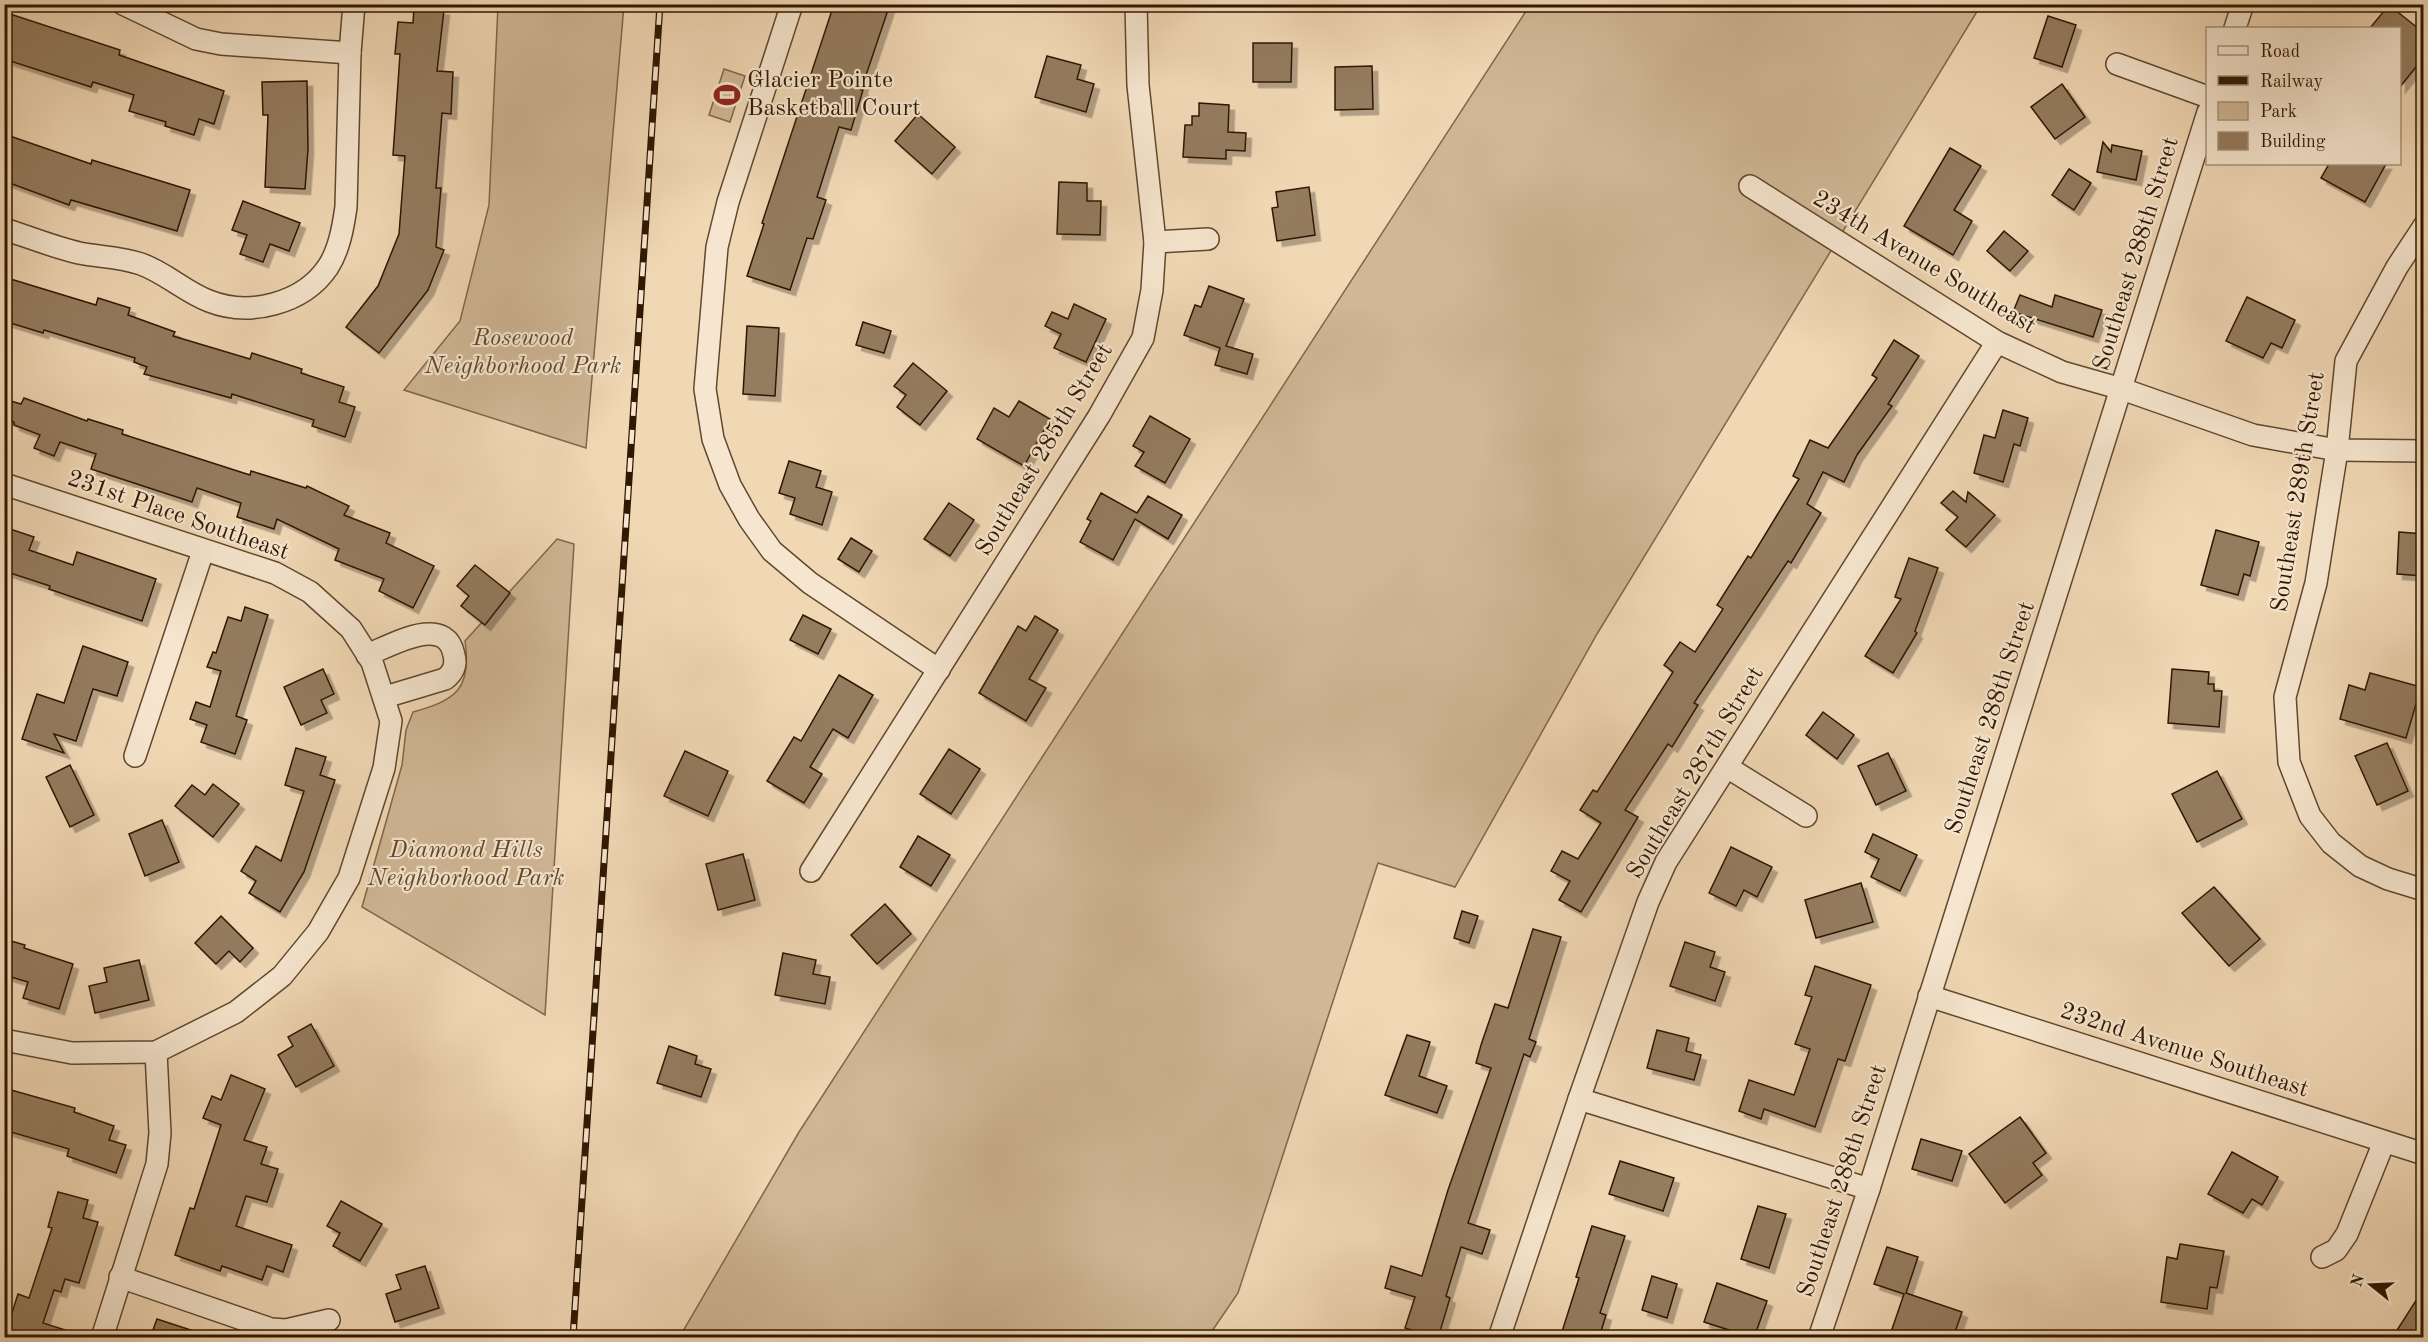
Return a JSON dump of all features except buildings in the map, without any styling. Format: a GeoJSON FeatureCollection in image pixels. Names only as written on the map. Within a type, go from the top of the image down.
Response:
{"type":"FeatureCollection","features":[{"type":"Feature","properties":{"kind":"street"},"geometry":{"type":"LineString","coordinates":[[123,4],[196,39],[350,53]]}},
{"type":"Feature","properties":{"kind":"street"},"geometry":{"type":"LineString","coordinates":[[4,229],[80,253],[140,264],[208,301],[231,308],[248,308],[282,302],[303,292],[318,280],[328,266],[338,248],[344,226],[354,4]]}},
{"type":"Feature","properties":{"kind":"street"},"geometry":{"type":"LineString","coordinates":[[792,4],[728,202],[717,247],[705,389],[713,439],[730,485],[749,519],[772,551],[810,583],[939,670]]}},
{"type":"Feature","properties":{"kind":"street","name":"Southeast 285th Street"},"geometry":{"type":"LineString","coordinates":[[811,871],[1099,416],[1143,338],[1152,290],[1155,242],[1138,85],[1136,4]]}},
{"type":"Feature","properties":{"kind":"street"},"geometry":{"type":"LineString","coordinates":[[2235,27],[2243,4]]}},
{"type":"Feature","properties":{"kind":"street"},"geometry":{"type":"LineString","coordinates":[[2117,64],[2206,96]]}},
{"type":"Feature","properties":{"kind":"street","name":"Southeast 288th Street"},"geometry":{"type":"LineString","coordinates":[[1819,1338],[1869,1189],[2206,118]]}},
{"type":"Feature","properties":{"kind":"street","name":"234th Avenue Southeast"},"geometry":{"type":"LineString","coordinates":[[1750,186],[1997,342],[2062,372],[2122,389],[2253,435],[2337,450],[2424,451]]}},
{"type":"Feature","properties":{"kind":"street","name":"Southeast 289th Street"},"geometry":{"type":"LineString","coordinates":[[2424,226],[2397,267],[2346,361],[2337,450],[2316,583],[2285,697],[2289,762],[2310,816],[2331,843],[2360,866],[2388,879],[2424,890]]}},
{"type":"Feature","properties":{"kind":"street"},"geometry":{"type":"LineString","coordinates":[[1155,242],[1208,239]]}},
{"type":"Feature","properties":{"kind":"street","name":"Southeast 287th Street"},"geometry":{"type":"LineString","coordinates":[[1499,1338],[1579,1099],[1648,902],[1662,872],[1997,342]]}},
{"type":"Feature","properties":{"kind":"street","name":"231st Place Southeast"},"geometry":{"type":"LineString","coordinates":[[4,484],[275,573],[310,592],[351,629],[368,655],[385,697],[391,721],[384,768],[348,878],[318,932],[282,976],[236,1012],[156,1052]]}},
{"type":"Feature","properties":{"kind":"street"},"geometry":{"type":"LineString","coordinates":[[135,756],[203,551]]}},
{"type":"Feature","properties":{"kind":"street"},"geometry":{"type":"LineString","coordinates":[[368,655],[427,632],[441,635],[452,645],[455,659],[452,674],[445,679],[385,697]]}},
{"type":"Feature","properties":{"kind":"street"},"geometry":{"type":"LineString","coordinates":[[1727,767],[1806,816]]}},
{"type":"Feature","properties":{"kind":"street","name":"232nd Avenue Southeast"},"geometry":{"type":"LineString","coordinates":[[1929,996],[2424,1154]]}},
{"type":"Feature","properties":{"kind":"street"},"geometry":{"type":"LineString","coordinates":[[4,1040],[72,1053],[156,1052],[160,1133],[156,1164],[102,1338]]}},
{"type":"Feature","properties":{"kind":"street"},"geometry":{"type":"LineString","coordinates":[[1579,1099],[1869,1189]]}},
{"type":"Feature","properties":{"kind":"street"},"geometry":{"type":"LineString","coordinates":[[2322,1257],[2336,1250],[2347,1234],[2384,1142]]}},
{"type":"Feature","properties":{"kind":"street"},"geometry":{"type":"LineString","coordinates":[[120,1278],[272,1329],[286,1330],[329,1320]]}},
{"type":"Feature","properties":{"kind":"green space","name":"Rosewood Neighborhood Park"},"geometry":{"type":"Polygon","coordinates":[[[498,5],[624,5],[586,448],[404,390],[460,321],[489,205],[498,5]]]}},
{"type":"Feature","properties":{"kind":"green space"},"geometry":{"type":"Polygon","coordinates":[[[1530,5],[1981,5],[1597,634],[1455,887],[1378,863],[1238,1293],[1208,1337],[679,1338],[799,1132],[1530,5]]]}},
{"type":"Feature","properties":{"kind":"green space","name":"Glacier Pointe Basketball Court"},"geometry":{"type":"Polygon","coordinates":[[[724,69],[745,76],[730,122],[709,115],[724,69]]]}},
{"type":"Feature","properties":{"kind":"green space","name":"Diamond Hills Neighborhood Park"},"geometry":{"type":"Polygon","coordinates":[[[557,539],[574,544],[545,1015],[362,907],[402,765],[406,730],[413,712],[440,703],[458,690],[466,671],[465,641],[557,539]]]}},
{"type":"Feature","properties":{"kind":"railway"},"geometry":{"type":"LineString","coordinates":[[573,1338],[660,4]]}},
{"type":"Feature","properties":{"kind":"place","name":"Glacier Pointe Basketball Court"},"geometry":{"type":"Point","coordinates":[727,95]}}]}
